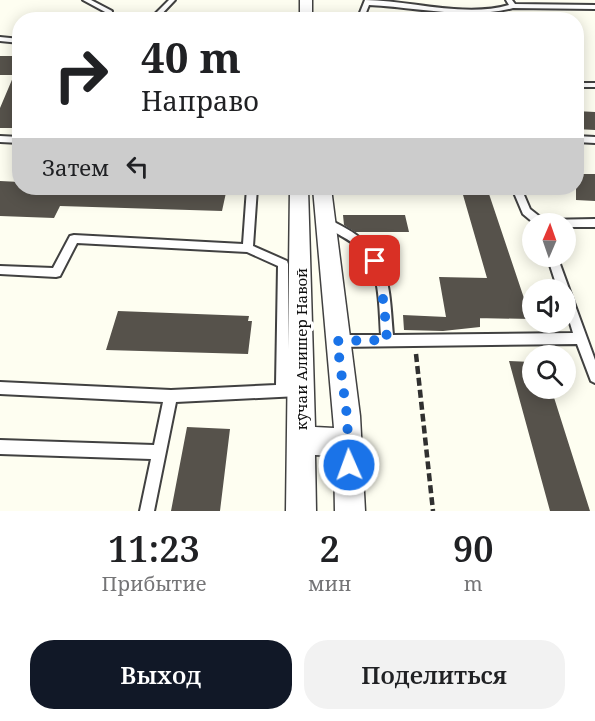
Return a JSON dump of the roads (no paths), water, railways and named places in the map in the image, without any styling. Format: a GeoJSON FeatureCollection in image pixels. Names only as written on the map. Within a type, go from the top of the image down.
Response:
{"type":"FeatureCollection","features":[{"type":"Feature","properties":{"kind":"street","name":"кӯчаи Алишер Навоӣ"},"geometry":{"type":"LineString","coordinates":[[299,195],[292,390],[301,440],[301,511]]}},
{"type":"Feature","properties":{"kind":"street","name":"кӯчаи Алишер Навоӣ"},"geometry":{"type":"LineString","coordinates":[[322,195],[348,443],[350,511]]}},
{"type":"Feature","properties":{"kind":"street"},"geometry":{"type":"LineString","coordinates":[[301,440],[348,443]]}},
{"type":"Feature","properties":{"kind":"lane"},"geometry":{"type":"LineString","coordinates":[[86,0],[110,12]]}},
{"type":"Feature","properties":{"kind":"lane"},"geometry":{"type":"LineString","coordinates":[[160,12],[172,0]]}},
{"type":"Feature","properties":{"kind":"lane"},"geometry":{"type":"LineString","coordinates":[[368,2],[450,9],[511,3],[595,7]]}},
{"type":"Feature","properties":{"kind":"lane"},"geometry":{"type":"LineString","coordinates":[[248,248],[252,195]]}},
{"type":"Feature","properties":{"kind":"lane"},"geometry":{"type":"LineString","coordinates":[[520,195],[528,213]]}},
{"type":"Feature","properties":{"kind":"lane"},"geometry":{"type":"LineString","coordinates":[[326,222],[362,245],[375,261],[384,304],[387,340]]}},
{"type":"Feature","properties":{"kind":"lane"},"geometry":{"type":"LineString","coordinates":[[576,223],[595,223]]}},
{"type":"Feature","properties":{"kind":"lane","name":"кӯчаи Алишер Навоӣ"},"geometry":{"type":"LineString","coordinates":[[0,270],[56,273],[74,239],[248,248],[284,264],[292,390]]}},
{"type":"Feature","properties":{"kind":"lane"},"geometry":{"type":"LineString","coordinates":[[576,324],[595,377]]}},
{"type":"Feature","properties":{"kind":"lane"},"geometry":{"type":"LineString","coordinates":[[337,341],[581,338]]}},
{"type":"Feature","properties":{"kind":"lane"},"geometry":{"type":"LineString","coordinates":[[0,388],[171,396],[292,390]]}},
{"type":"Feature","properties":{"kind":"lane"},"geometry":{"type":"LineString","coordinates":[[147,511],[171,396]]}},
{"type":"Feature","properties":{"kind":"lane"},"geometry":{"type":"LineString","coordinates":[[0,447],[159,452]]}}]}
